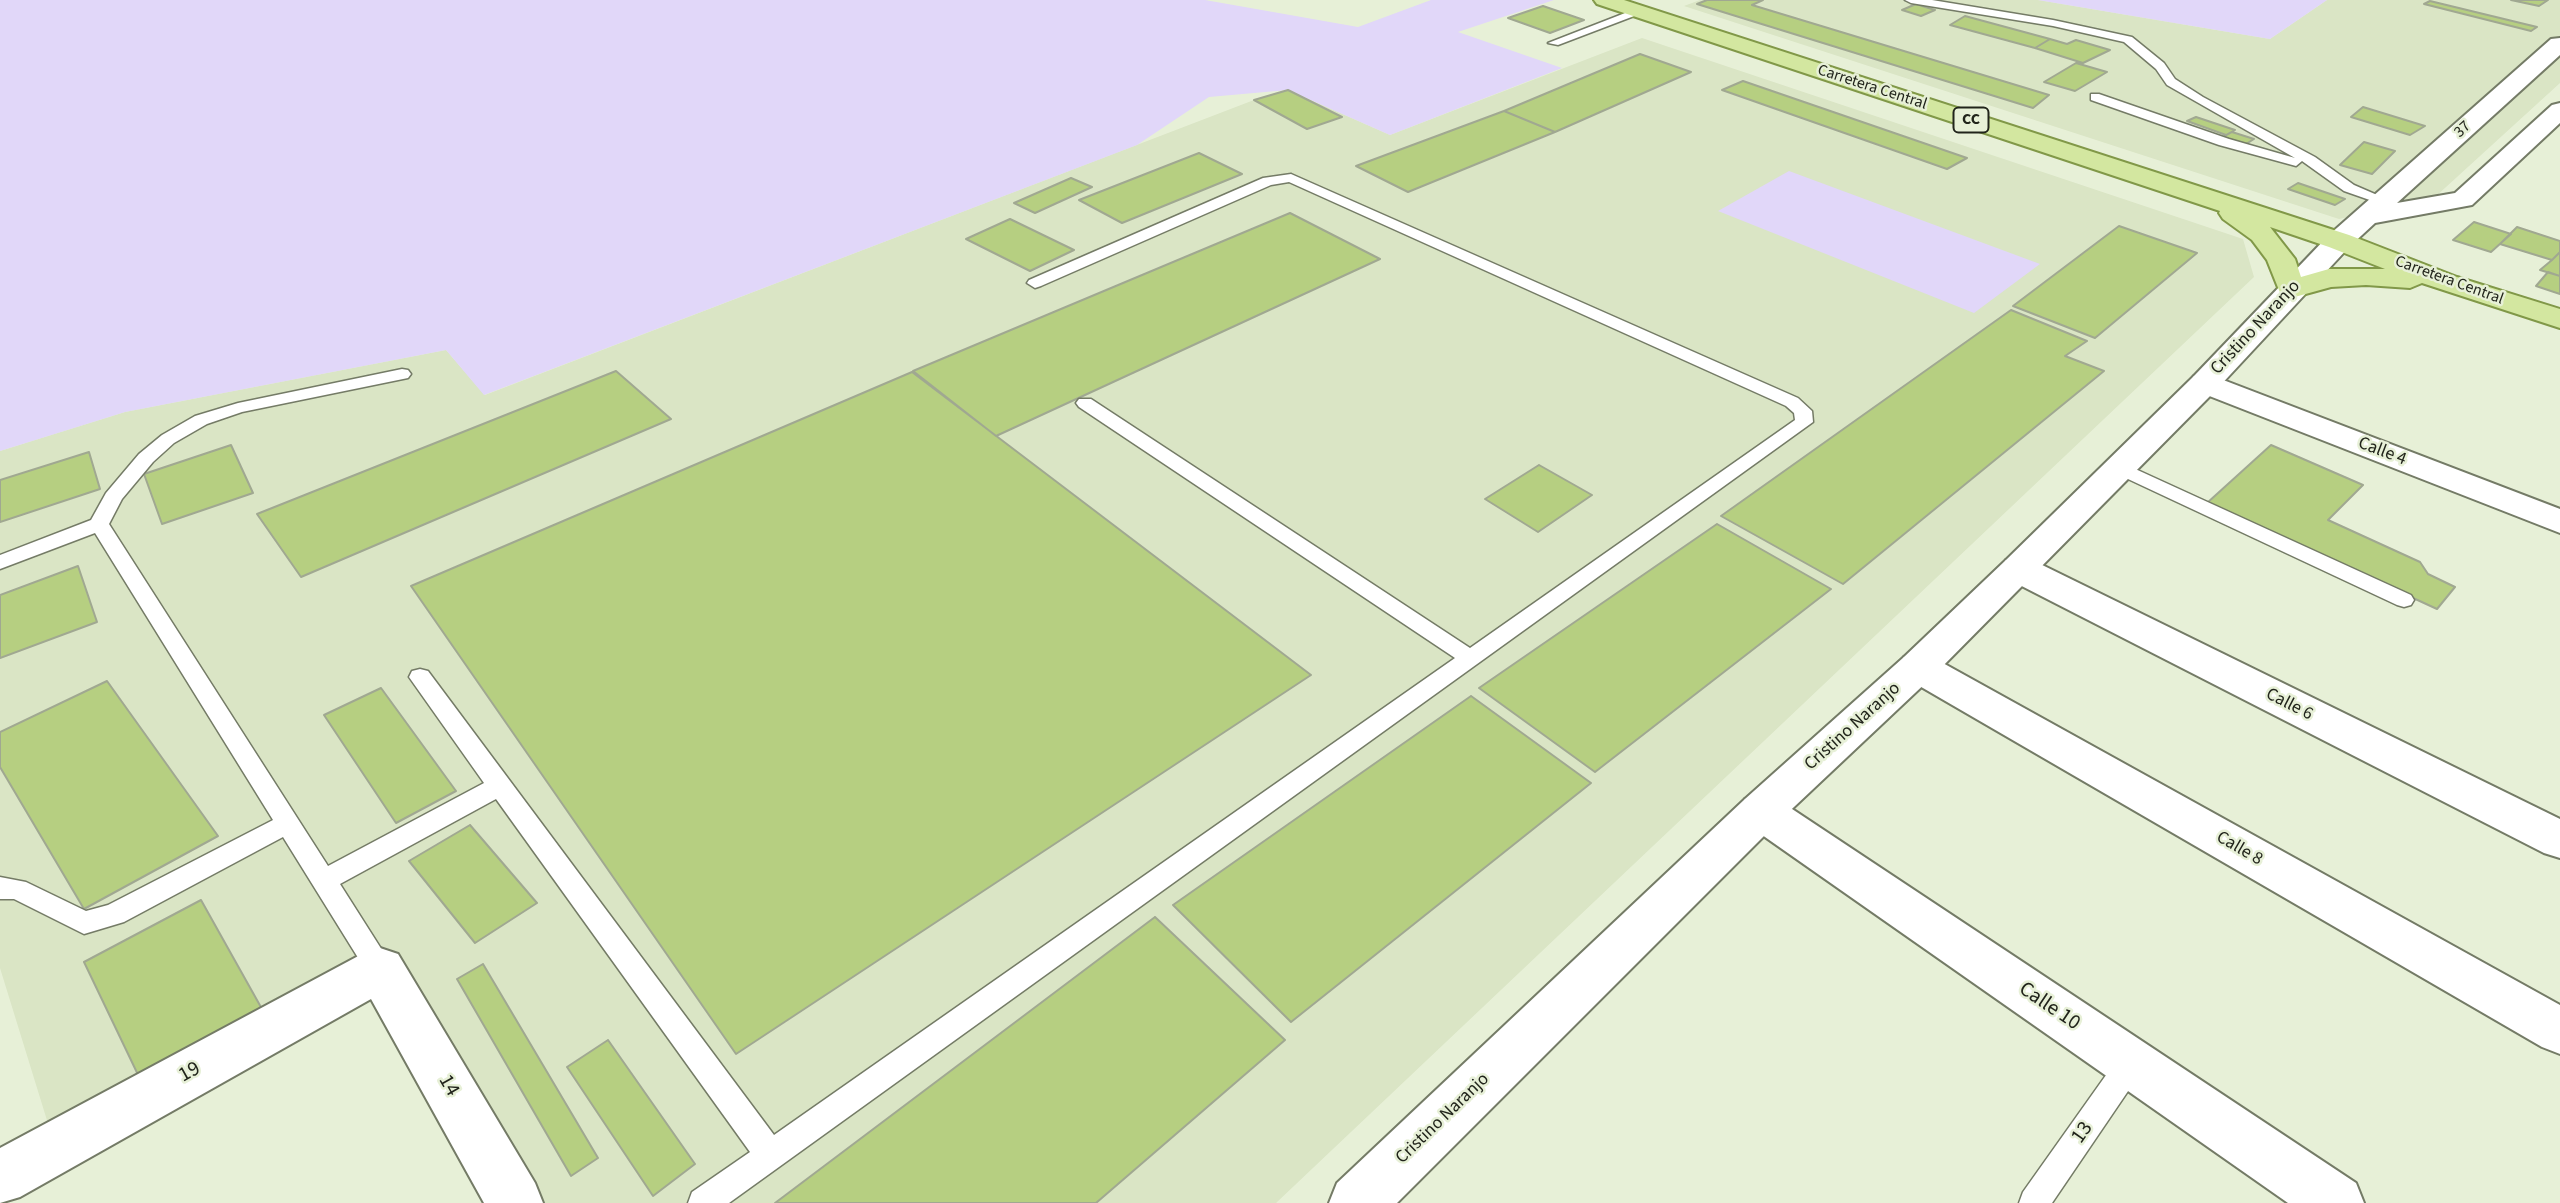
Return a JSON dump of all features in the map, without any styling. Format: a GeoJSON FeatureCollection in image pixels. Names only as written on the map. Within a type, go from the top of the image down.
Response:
{"type":"FeatureCollection","features":[{"type":"Feature","properties":{"kind":"main road","name":"Carretera Central"},"geometry":{"type":"LineString","coordinates":[[1604,0],[2210,198],[2363,219],[2454,268],[2560,301]]}},
{"type":"Feature","properties":{"kind":"main road"},"geometry":{"type":"LineString","coordinates":[[2210,198],[2262,234],[2281,259],[2291,289],[2329,278],[2366,275],[2447,283]]}},
{"type":"Feature","properties":{"kind":"main road","name":"Carretera Central"},"geometry":{"type":"LineString","coordinates":[[2363,219],[2447,283],[2560,319]]}},
{"type":"Feature","properties":{"kind":"street","name":"37"},"geometry":{"type":"LineString","coordinates":[[2363,219],[2559,44]]}},
{"type":"Feature","properties":{"kind":"street"},"geometry":{"type":"LineString","coordinates":[[2363,219],[2463,199],[2560,110]]}},
{"type":"Feature","properties":{"kind":"street","name":"Cristino Naranjo"},"geometry":{"type":"LineString","coordinates":[[1357,1203],[1761,811],[1918,667],[2019,569],[2205,383],[2291,289],[2363,219]]}},
{"type":"Feature","properties":{"kind":"street","name":"Calle 4"},"geometry":{"type":"LineString","coordinates":[[2205,383],[2560,522]]}},
{"type":"Feature","properties":{"kind":"street","name":"Calle 6"},"geometry":{"type":"LineString","coordinates":[[2019,569],[2560,840]]}},
{"type":"Feature","properties":{"kind":"street","name":"Calle 8"},"geometry":{"type":"LineString","coordinates":[[1918,667],[2560,1031]]}},
{"type":"Feature","properties":{"kind":"street","name":"Calle 10"},"geometry":{"type":"LineString","coordinates":[[1761,811],[2336,1203]]}},
{"type":"Feature","properties":{"kind":"street","name":"19"},"geometry":{"type":"LineString","coordinates":[[0,1178],[380,968]]}},
{"type":"Feature","properties":{"kind":"street","name":"14"},"geometry":{"type":"LineString","coordinates":[[380,968],[516,1203]]}},
{"type":"Feature","properties":{"kind":"lane"},"geometry":{"type":"LineString","coordinates":[[1911,0],[2053,23],[2127,39],[2160,66],[2171,82],[2228,117],[2310,160],[2329,176]]}},
{"type":"Feature","properties":{"kind":"lane"},"geometry":{"type":"LineString","coordinates":[[1554,43],[1638,11]]}},
{"type":"Feature","properties":{"kind":"lane"},"geometry":{"type":"LineString","coordinates":[[2095,97],[2224,142],[2302,164],[2329,176],[2349,188],[2363,219]]}},
{"type":"Feature","properties":{"kind":"lane"},"geometry":{"type":"LineString","coordinates":[[703,1203],[1804,422],[1803,411],[1793,402],[1291,178],[1268,180],[1035,283]]}},
{"type":"Feature","properties":{"kind":"lane"},"geometry":{"type":"LineString","coordinates":[[0,562],[99,524],[113,497],[146,458],[168,439],[201,420],[238,408],[402,374]]}},
{"type":"Feature","properties":{"kind":"lane"},"geometry":{"type":"LineString","coordinates":[[1085,402],[1470,658]]}},
{"type":"Feature","properties":{"kind":"lane"},"geometry":{"type":"LineString","coordinates":[[2120,468],[2404,600]]}},
{"type":"Feature","properties":{"kind":"lane"},"geometry":{"type":"LineString","coordinates":[[99,524],[380,968]]}},
{"type":"Feature","properties":{"kind":"lane"},"geometry":{"type":"LineString","coordinates":[[419,677],[501,785],[770,1156]]}},
{"type":"Feature","properties":{"kind":"lane"},"geometry":{"type":"LineString","coordinates":[[324,880],[501,785]]}},
{"type":"Feature","properties":{"kind":"lane"},"geometry":{"type":"LineString","coordinates":[[0,888],[18,889],[84,923],[115,914],[288,823]]}},
{"type":"Feature","properties":{"kind":"lane","name":"13"},"geometry":{"type":"LineString","coordinates":[[2034,1203],[2132,1063]]}},
{"type":"Feature","properties":{"kind":"shaded area"},"geometry":{"type":"Polygon","coordinates":[[[0,0],[1205,0],[1358,27],[1431,0],[1554,0],[1458,32],[1562,68],[1390,135],[1288,90],[1209,97],[1137,145],[484,395],[446,350],[125,412],[0,451],[0,0]]]}},
{"type":"Feature","properties":{"kind":"shaded area"},"geometry":{"type":"Polygon","coordinates":[[[1700,0],[2038,0],[2270,39],[2327,0],[2560,0],[2560,83],[2434,198],[2339,219],[1684,6],[1700,0]]]}},
{"type":"Feature","properties":{"kind":"shaded area"},"geometry":{"type":"Polygon","coordinates":[[[2038,0],[2327,0],[2270,39],[2038,0]]]}},
{"type":"Feature","properties":{"kind":"shaded area"},"geometry":{"type":"Polygon","coordinates":[[[1642,38],[2243,239],[2254,277],[1276,1203],[541,1203],[401,975],[62,1169],[0,968],[0,451],[125,412],[446,350],[485,395],[1254,100],[1288,90],[1390,135],[1642,38]]]}},
{"type":"Feature","properties":{"kind":"shaded area"},"geometry":{"type":"Polygon","coordinates":[[[1789,171],[2040,264],[1974,313],[1718,211],[1789,171]]]}},
{"type":"Feature","properties":{"kind":"building"},"geometry":{"type":"Polygon","coordinates":[[[1707,0],[1763,0],[1752,5],[2049,95],[2033,108],[1697,4],[1707,0]]]}},
{"type":"Feature","properties":{"kind":"building"},"geometry":{"type":"Polygon","coordinates":[[[2511,0],[2548,0],[2539,6],[2511,0]]]}},
{"type":"Feature","properties":{"kind":"building"},"geometry":{"type":"Polygon","coordinates":[[[2430,1],[2537,27],[2531,31],[2424,4],[2430,1]]]}},
{"type":"Feature","properties":{"kind":"building"},"geometry":{"type":"Polygon","coordinates":[[[1916,4],[1935,10],[1921,16],[1902,10],[1916,4]]]}},
{"type":"Feature","properties":{"kind":"building"},"geometry":{"type":"Polygon","coordinates":[[[1543,6],[1584,20],[1550,33],[1508,18],[1543,6]]]}},
{"type":"Feature","properties":{"kind":"building"},"geometry":{"type":"Polygon","coordinates":[[[1965,16],[2050,39],[2035,48],[1950,25],[1965,16]]]}},
{"type":"Feature","properties":{"kind":"building"},"geometry":{"type":"Polygon","coordinates":[[[2050,39],[2067,44],[2076,40],[2110,50],[2083,63],[2035,48],[2050,39]]]}},
{"type":"Feature","properties":{"kind":"building"},"geometry":{"type":"Polygon","coordinates":[[[1640,54],[1691,72],[1555,132],[1504,111],[1640,54]]]}},
{"type":"Feature","properties":{"kind":"building"},"geometry":{"type":"Polygon","coordinates":[[[2076,63],[2107,72],[2075,91],[2044,82],[2076,63]]]}},
{"type":"Feature","properties":{"kind":"building"},"geometry":{"type":"Polygon","coordinates":[[[1743,81],[1967,158],[1947,169],[1722,90],[1743,81]]]}},
{"type":"Feature","properties":{"kind":"building"},"geometry":{"type":"Polygon","coordinates":[[[1288,90],[1342,117],[1307,129],[1254,100],[1288,90]]]}},
{"type":"Feature","properties":{"kind":"building"},"geometry":{"type":"Polygon","coordinates":[[[2363,107],[2425,126],[2410,135],[2351,117],[2363,107]]]}},
{"type":"Feature","properties":{"kind":"building"},"geometry":{"type":"Polygon","coordinates":[[[1504,111],[1555,132],[1408,192],[1356,166],[1504,111]]]}},
{"type":"Feature","properties":{"kind":"building"},"geometry":{"type":"Polygon","coordinates":[[[2196,117],[2235,130],[2226,135],[2187,121],[2196,117]]]}},
{"type":"Feature","properties":{"kind":"building"},"geometry":{"type":"Polygon","coordinates":[[[2232,132],[2254,139],[2246,144],[2223,137],[2232,132]]]}},
{"type":"Feature","properties":{"kind":"building"},"geometry":{"type":"Polygon","coordinates":[[[2364,142],[2395,151],[2372,174],[2340,165],[2364,142]]]}},
{"type":"Feature","properties":{"kind":"building"},"geometry":{"type":"Polygon","coordinates":[[[1199,153],[1242,174],[1122,223],[1079,200],[1199,153]]]}},
{"type":"Feature","properties":{"kind":"building"},"geometry":{"type":"Polygon","coordinates":[[[1071,178],[1092,187],[1035,213],[1014,203],[1071,178]]]}},
{"type":"Feature","properties":{"kind":"building"},"geometry":{"type":"Polygon","coordinates":[[[2298,183],[2345,199],[2335,205],[2288,189],[2298,183]]]}},
{"type":"Feature","properties":{"kind":"building"},"geometry":{"type":"Polygon","coordinates":[[[1290,213],[1380,259],[996,436],[913,371],[1290,213]]]}},
{"type":"Feature","properties":{"kind":"building"},"geometry":{"type":"Polygon","coordinates":[[[1010,219],[1074,250],[1030,271],[966,239],[1010,219]]]}},
{"type":"Feature","properties":{"kind":"building"},"geometry":{"type":"Polygon","coordinates":[[[2474,222],[2511,234],[2491,252],[2453,240],[2474,222]]]}},
{"type":"Feature","properties":{"kind":"building"},"geometry":{"type":"Polygon","coordinates":[[[2119,226],[2197,253],[2095,338],[2013,306],[2119,226]]]}},
{"type":"Feature","properties":{"kind":"building"},"geometry":{"type":"Polygon","coordinates":[[[2517,227],[2560,241],[2560,252],[2552,260],[2500,244],[2517,227]]]}},
{"type":"Feature","properties":{"kind":"building"},"geometry":{"type":"Polygon","coordinates":[[[2560,252],[2560,276],[2540,270],[2552,260],[2560,252]]]}},
{"type":"Feature","properties":{"kind":"building"},"geometry":{"type":"Polygon","coordinates":[[[2548,272],[2560,276],[2560,294],[2536,286],[2548,272]]]}},
{"type":"Feature","properties":{"kind":"building"},"geometry":{"type":"Polygon","coordinates":[[[2011,310],[2087,341],[2065,356],[2104,371],[1843,584],[1721,516],[2011,310]]]}},
{"type":"Feature","properties":{"kind":"building"},"geometry":{"type":"Polygon","coordinates":[[[616,371],[671,419],[301,577],[257,514],[616,371]]]}},
{"type":"Feature","properties":{"kind":"building"},"geometry":{"type":"Polygon","coordinates":[[[912,372],[1311,675],[736,1054],[411,586],[912,372]]]}},
{"type":"Feature","properties":{"kind":"building"},"geometry":{"type":"Polygon","coordinates":[[[231,445],[253,493],[162,524],[144,474],[231,445]]]}},
{"type":"Feature","properties":{"kind":"building"},"geometry":{"type":"Polygon","coordinates":[[[2271,445],[2363,485],[2328,520],[2420,562],[2428,574],[2455,587],[2437,609],[2207,503],[2271,445]]]}},
{"type":"Feature","properties":{"kind":"building"},"geometry":{"type":"Polygon","coordinates":[[[89,452],[100,489],[0,522],[0,480],[89,452]]]}},
{"type":"Feature","properties":{"kind":"building"},"geometry":{"type":"Polygon","coordinates":[[[1539,465],[1592,495],[1538,532],[1485,499],[1539,465]]]}},
{"type":"Feature","properties":{"kind":"building"},"geometry":{"type":"Polygon","coordinates":[[[1717,524],[1831,589],[1595,772],[1479,688],[1717,524]]]}},
{"type":"Feature","properties":{"kind":"building"},"geometry":{"type":"Polygon","coordinates":[[[78,566],[97,622],[0,658],[0,595],[78,566]]]}},
{"type":"Feature","properties":{"kind":"building"},"geometry":{"type":"Polygon","coordinates":[[[107,681],[218,836],[84,909],[0,767],[0,732],[107,681]]]}},
{"type":"Feature","properties":{"kind":"building"},"geometry":{"type":"Polygon","coordinates":[[[381,688],[456,791],[396,823],[324,715],[381,688]]]}},
{"type":"Feature","properties":{"kind":"building"},"geometry":{"type":"Polygon","coordinates":[[[1471,696],[1591,783],[1291,1022],[1173,905],[1471,696]]]}},
{"type":"Feature","properties":{"kind":"building"},"geometry":{"type":"Polygon","coordinates":[[[470,825],[537,903],[475,943],[409,861],[470,825]]]}},
{"type":"Feature","properties":{"kind":"building"},"geometry":{"type":"Polygon","coordinates":[[[201,900],[262,1009],[141,1081],[84,962],[201,900]]]}},
{"type":"Feature","properties":{"kind":"building"},"geometry":{"type":"Polygon","coordinates":[[[1155,917],[1285,1040],[1096,1203],[775,1203],[1155,917]]]}},
{"type":"Feature","properties":{"kind":"building"},"geometry":{"type":"Polygon","coordinates":[[[483,964],[598,1158],[571,1176],[457,979],[483,964]]]}},
{"type":"Feature","properties":{"kind":"building"},"geometry":{"type":"Polygon","coordinates":[[[608,1040],[695,1164],[653,1196],[567,1067],[608,1040]]]}}]}
